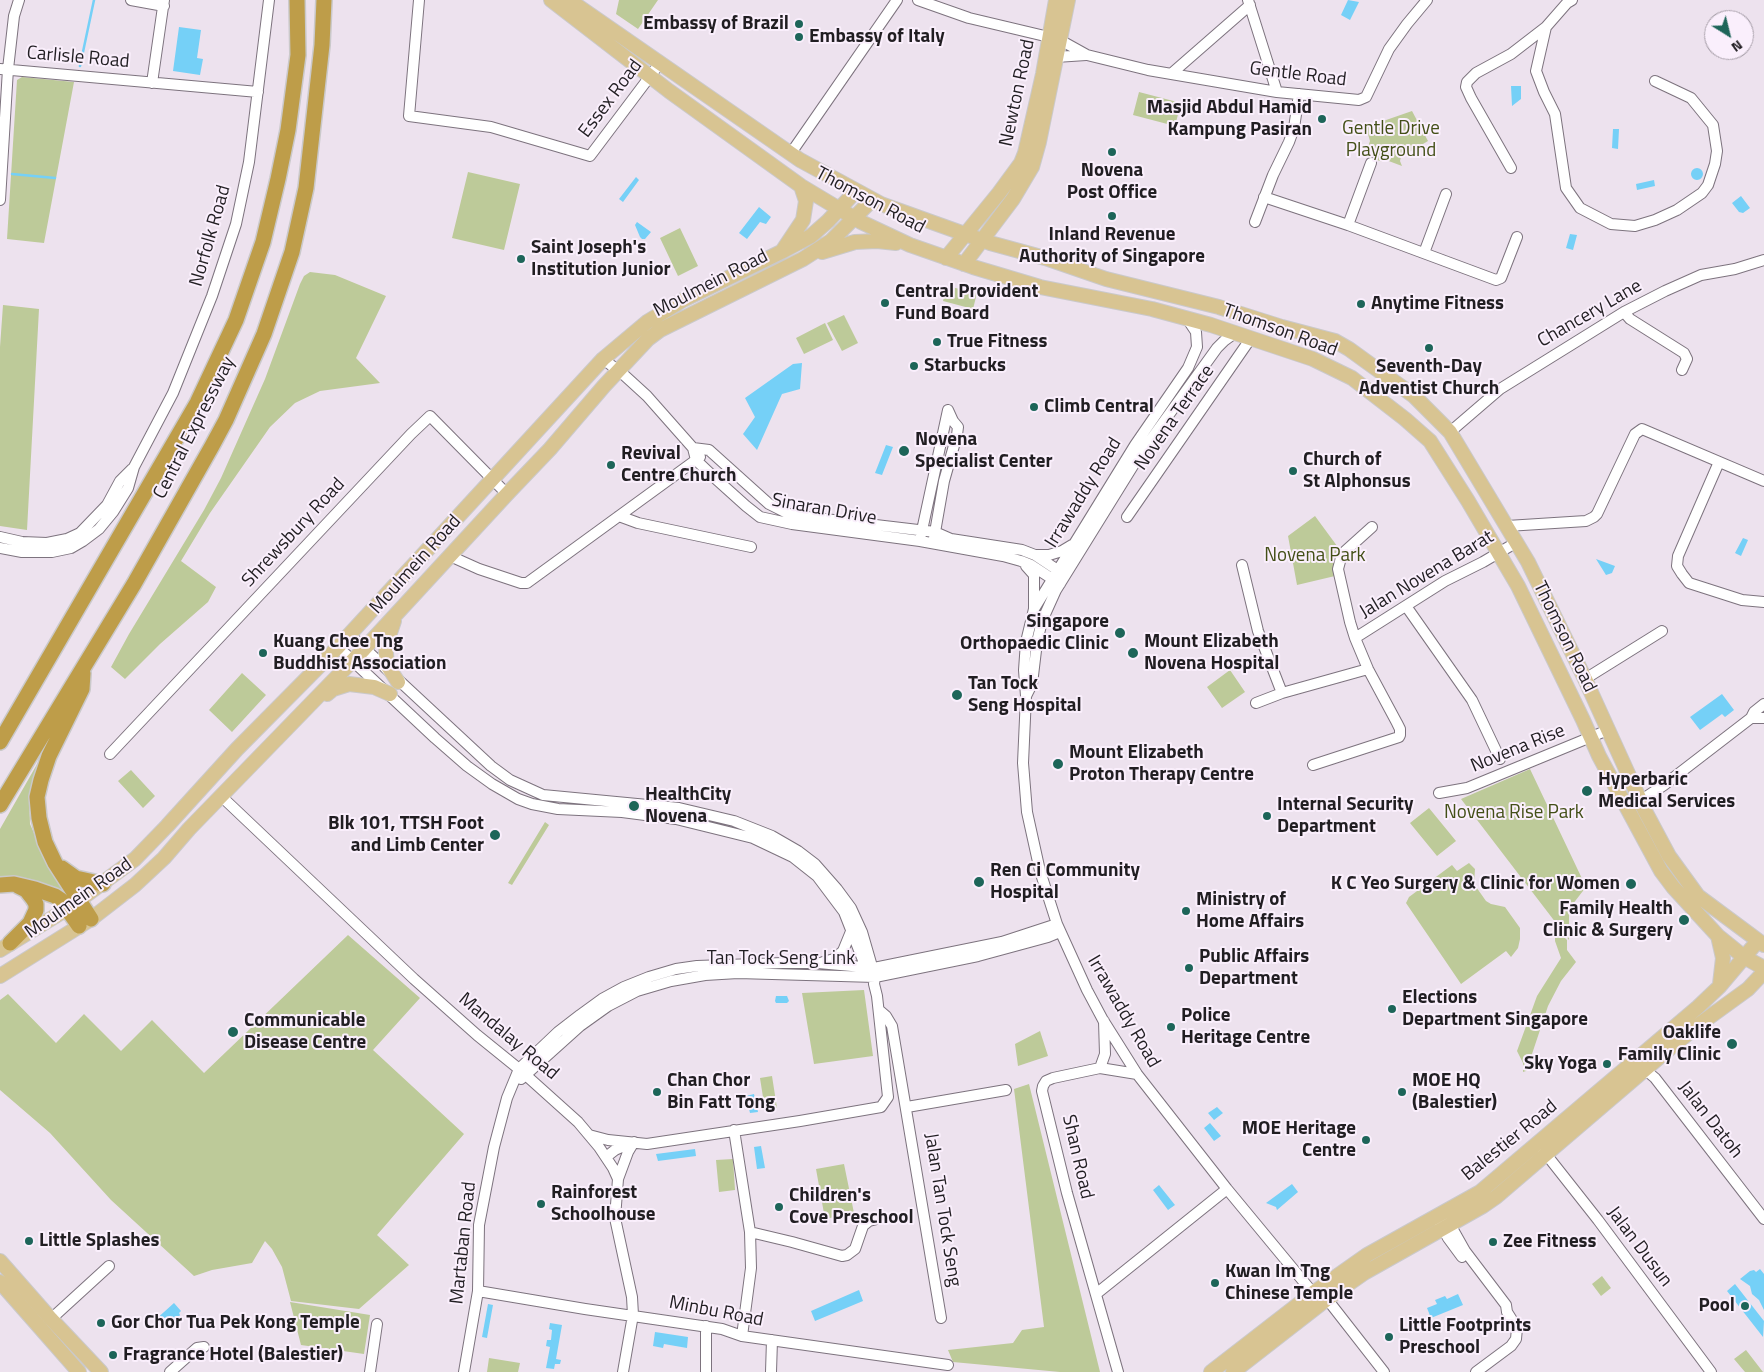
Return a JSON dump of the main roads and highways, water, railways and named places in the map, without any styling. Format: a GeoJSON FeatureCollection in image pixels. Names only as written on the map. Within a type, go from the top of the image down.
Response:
{"type":"FeatureCollection","features":[{"type":"Feature","properties":{"kind":"highway","name":"Central Expressway"},"geometry":{"type":"LineString","coordinates":[[0,742],[197,403],[236,320],[263,242],[288,130],[298,55],[297,0]]}},
{"type":"Feature","properties":{"kind":"highway","name":"Central Expressway"},"geometry":{"type":"LineString","coordinates":[[0,805],[134,584],[226,420],[264,334],[292,252],[306,188],[322,45],[324,0]]}},
{"type":"Feature","properties":{"kind":"highway"},"geometry":{"type":"LineString","coordinates":[[83,668],[82,689],[49,756],[37,797],[39,818],[45,842],[73,905],[85,922]]}},
{"type":"Feature","properties":{"kind":"highway"},"geometry":{"type":"LineString","coordinates":[[0,727],[25,688],[37,678]]}},
{"type":"Feature","properties":{"kind":"highway"},"geometry":{"type":"LineString","coordinates":[[55,863],[76,878],[103,884]]}},
{"type":"Feature","properties":{"kind":"highway"},"geometry":{"type":"LineString","coordinates":[[7,885],[35,889],[73,905]]}},
{"type":"Feature","properties":{"kind":"highway"},"geometry":{"type":"LineString","coordinates":[[5,946],[30,922],[36,910],[36,904],[26,890],[7,885]]}},
{"type":"Feature","properties":{"kind":"main road","name":"Thomson Road"},"geometry":{"type":"LineString","coordinates":[[550,0],[650,76],[801,186],[855,218],[910,245],[964,264],[1040,287],[1152,309],[1235,333],[1313,359],[1352,378],[1424,435],[1443,461],[1518,586],[1591,739],[1661,871],[1716,934],[1744,957],[1764,968]]}},
{"type":"Feature","properties":{"kind":"main road","name":"Thomson Road"},"geometry":{"type":"LineString","coordinates":[[569,0],[791,153],[872,200],[894,210],[981,240],[1045,258],[1106,279],[1219,307],[1335,341],[1414,396],[1450,432],[1517,542],[1585,679],[1640,801],[1669,856],[1698,896],[1761,944]]}},
{"type":"Feature","properties":{"kind":"main road","name":"Newton Road"},"geometry":{"type":"LineString","coordinates":[[981,240],[1013,200],[1032,167],[1039,142],[1056,57],[1056,0]]}},
{"type":"Feature","properties":{"kind":"main road","name":"Newton Road"},"geometry":{"type":"LineString","coordinates":[[946,258],[1021,163],[1043,74],[1068,0]]}},
{"type":"Feature","properties":{"kind":"main road"},"geometry":{"type":"LineString","coordinates":[[781,252],[803,220],[806,201],[801,186]]}},
{"type":"Feature","properties":{"kind":"main road","name":"Moulmein Road"},"geometry":{"type":"LineString","coordinates":[[5,946],[73,905],[135,859],[237,749],[338,646],[491,478],[603,359],[647,322],[683,300],[811,236],[828,222],[856,191]]}},
{"type":"Feature","properties":{"kind":"main road","name":"Moulmein Road"},"geometry":{"type":"LineString","coordinates":[[0,976],[85,922],[147,875],[221,796],[354,661],[550,449],[648,339],[660,330],[802,258],[831,241],[872,200]]}},
{"type":"Feature","properties":{"kind":"main road"},"geometry":{"type":"LineString","coordinates":[[964,264],[981,240]]}},
{"type":"Feature","properties":{"kind":"main road"},"geometry":{"type":"LineString","coordinates":[[802,258],[855,242],[877,241],[910,245]]}},
{"type":"Feature","properties":{"kind":"main road"},"geometry":{"type":"LineString","coordinates":[[397,614],[387,642],[386,653],[388,665],[398,682]]}},
{"type":"Feature","properties":{"kind":"main road"},"geometry":{"type":"LineString","coordinates":[[309,706],[333,690],[349,684],[374,687],[390,694]]}},
{"type":"Feature","properties":{"kind":"main road"},"geometry":{"type":"LineString","coordinates":[[1583,720],[1600,711]]}},
{"type":"Feature","properties":{"kind":"main road"},"geometry":{"type":"LineString","coordinates":[[1713,906],[1716,934],[1724,958],[1719,988]]}},
{"type":"Feature","properties":{"kind":"main road","name":"Balestier Road"},"geometry":{"type":"LineString","coordinates":[[1542,1150],[1719,988],[1744,957],[1761,944]]}},
{"type":"Feature","properties":{"kind":"main road","name":"Balestier Road"},"geometry":{"type":"LineString","coordinates":[[1233,1372],[1327,1299],[1542,1150],[1642,1072],[1697,1026],[1748,989],[1764,972]]}},
{"type":"Feature","properties":{"kind":"main road"},"geometry":{"type":"LineString","coordinates":[[1748,989],[1764,983]]}},
{"type":"Feature","properties":{"kind":"main road","name":"Balestier Road"},"geometry":{"type":"LineString","coordinates":[[1211,1372],[1313,1293],[1375,1250],[1443,1220]]}},
{"type":"Feature","properties":{"kind":"main road"},"geometry":{"type":"LineString","coordinates":[[0,1261],[101,1372]]}},
{"type":"Feature","properties":{"kind":"main road"},"geometry":{"type":"LineString","coordinates":[[0,1282],[79,1372]]}},
{"type":"Feature","properties":{"kind":"water"},"geometry":{"type":"Polygon","coordinates":[[[1348,0],[1359,2],[1350,20],[1341,15],[1348,0]]]}},
{"type":"Feature","properties":{"kind":"water"},"geometry":{"type":"Polygon","coordinates":[[[179,27],[201,30],[197,58],[203,59],[200,75],[173,71],[179,27]]]}},
{"type":"Feature","properties":{"kind":"water"},"geometry":{"type":"Polygon","coordinates":[[[1511,86],[1521,86],[1521,99],[1512,106],[1511,86]]]}},
{"type":"Feature","properties":{"kind":"water"},"geometry":{"type":"Polygon","coordinates":[[[1613,129],[1619,129],[1618,149],[1612,148],[1613,129]]]}},
{"type":"Feature","properties":{"kind":"water"},"geometry":{"type":"Polygon","coordinates":[[[1695,168],[1699,168],[1703,174],[1699,180],[1695,180],[1691,176],[1691,172],[1695,168]]]}},
{"type":"Feature","properties":{"kind":"water"},"geometry":{"type":"Polygon","coordinates":[[[636,177],[639,180],[623,202],[619,199],[636,177]]]}},
{"type":"Feature","properties":{"kind":"water"},"geometry":{"type":"Polygon","coordinates":[[[1654,180],[1655,186],[1637,190],[1636,184],[1654,180]]]}},
{"type":"Feature","properties":{"kind":"water"},"geometry":{"type":"Polygon","coordinates":[[[1741,196],[1750,208],[1743,213],[1739,212],[1732,203],[1741,196]]]}},
{"type":"Feature","properties":{"kind":"water"},"geometry":{"type":"Polygon","coordinates":[[[759,207],[771,217],[766,224],[760,222],[747,239],[739,233],[759,207]]]}},
{"type":"Feature","properties":{"kind":"water"},"geometry":{"type":"Polygon","coordinates":[[[637,222],[651,232],[645,239],[640,237],[635,225],[637,222]]]}},
{"type":"Feature","properties":{"kind":"water"},"geometry":{"type":"Polygon","coordinates":[[[1570,234],[1577,235],[1573,250],[1566,248],[1570,234]]]}},
{"type":"Feature","properties":{"kind":"water"},"geometry":{"type":"Polygon","coordinates":[[[802,363],[800,389],[782,394],[757,450],[743,434],[755,417],[745,398],[793,364],[802,363]]]}},
{"type":"Feature","properties":{"kind":"water"},"geometry":{"type":"Polygon","coordinates":[[[886,445],[893,447],[882,475],[875,473],[886,445]]]}},
{"type":"Feature","properties":{"kind":"water"},"geometry":{"type":"Polygon","coordinates":[[[1743,538],[1748,540],[1741,556],[1735,553],[1743,538]]]}},
{"type":"Feature","properties":{"kind":"water"},"geometry":{"type":"Polygon","coordinates":[[[1596,559],[1615,566],[1612,573],[1606,575],[1596,559]]]}},
{"type":"Feature","properties":{"kind":"water"},"geometry":{"type":"Polygon","coordinates":[[[1722,694],[1734,710],[1725,717],[1722,714],[1700,730],[1690,717],[1722,694]]]}},
{"type":"Feature","properties":{"kind":"water"},"geometry":{"type":"Polygon","coordinates":[[[776,996],[787,996],[789,1001],[787,1003],[776,1003],[776,996]]]}},
{"type":"Feature","properties":{"kind":"water"},"geometry":{"type":"Polygon","coordinates":[[[754,1094],[758,1112],[750,1113],[746,1096],[754,1094]]]}},
{"type":"Feature","properties":{"kind":"water"},"geometry":{"type":"Polygon","coordinates":[[[1217,1107],[1223,1113],[1214,1120],[1208,1113],[1217,1107]]]}},
{"type":"Feature","properties":{"kind":"water"},"geometry":{"type":"Polygon","coordinates":[[[1210,1123],[1221,1136],[1214,1141],[1204,1128],[1210,1123]]]}},
{"type":"Feature","properties":{"kind":"water"},"geometry":{"type":"Polygon","coordinates":[[[761,1146],[765,1168],[757,1169],[754,1147],[761,1146]]]}},
{"type":"Feature","properties":{"kind":"water"},"geometry":{"type":"Polygon","coordinates":[[[695,1149],[696,1156],[658,1161],[656,1154],[695,1149]]]}},
{"type":"Feature","properties":{"kind":"water"},"geometry":{"type":"Polygon","coordinates":[[[1292,1184],[1298,1192],[1277,1210],[1276,1207],[1266,1203],[1292,1184]]]}},
{"type":"Feature","properties":{"kind":"water"},"geometry":{"type":"Polygon","coordinates":[[[1159,1185],[1175,1205],[1168,1210],[1153,1190],[1159,1185]]]}},
{"type":"Feature","properties":{"kind":"water"},"geometry":{"type":"Polygon","coordinates":[[[1760,1269],[1764,1274],[1764,1310],[1759,1300],[1752,1294],[1750,1286],[1740,1279],[1750,1271],[1754,1270],[1756,1272],[1760,1269]]]}},
{"type":"Feature","properties":{"kind":"water","name":"Pool"},"geometry":{"type":"Polygon","coordinates":[[[1735,1284],[1764,1321],[1763,1337],[1727,1291],[1735,1284]]]}},
{"type":"Feature","properties":{"kind":"water"},"geometry":{"type":"Polygon","coordinates":[[[859,1290],[863,1301],[815,1321],[811,1311],[859,1290]]]}},
{"type":"Feature","properties":{"kind":"water"},"geometry":{"type":"Polygon","coordinates":[[[1458,1294],[1463,1305],[1431,1318],[1427,1308],[1437,1304],[1435,1300],[1445,1296],[1447,1299],[1458,1294]]]}},
{"type":"Feature","properties":{"kind":"water"},"geometry":{"type":"Polygon","coordinates":[[[174,1303],[181,1311],[180,1315],[174,1323],[161,1329],[154,1321],[174,1303]]]}},
{"type":"Feature","properties":{"kind":"water"},"geometry":{"type":"Polygon","coordinates":[[[488,1304],[493,1305],[487,1338],[482,1337],[488,1304]]]}},
{"type":"Feature","properties":{"kind":"water"},"geometry":{"type":"Polygon","coordinates":[[[550,1323],[562,1325],[556,1359],[561,1360],[560,1364],[555,1364],[554,1369],[546,1368],[550,1347],[546,1346],[547,1340],[551,1340],[552,1330],[549,1329],[550,1323]]]}},
{"type":"Feature","properties":{"kind":"water"},"geometry":{"type":"Polygon","coordinates":[[[655,1332],[688,1337],[687,1348],[664,1344],[663,1348],[653,1346],[655,1332]]]}},
{"type":"Feature","properties":{"kind":"waterway"},"geometry":{"type":"LineString","coordinates":[[80,66],[94,0]]}},
{"type":"Feature","properties":{"kind":"waterway"},"geometry":{"type":"LineString","coordinates":[[12,174],[55,178]]}},
{"type":"Feature","properties":{"kind":"place","name":"Embassy of Brazil"},"geometry":{"type":"Point","coordinates":[799,24]}},
{"type":"Feature","properties":{"kind":"place","name":"Embassy of Italy"},"geometry":{"type":"Point","coordinates":[799,37]}},
{"type":"Feature","properties":{"kind":"place","name":"Masjid Abdul Hamid Kampung Pasiran"},"geometry":{"type":"Point","coordinates":[1322,119]}},
{"type":"Feature","properties":{"kind":"place","name":"Novena Post Office"},"geometry":{"type":"Point","coordinates":[1112,152]}},
{"type":"Feature","properties":{"kind":"place","name":"Inland Revenue Authority of Singapore"},"geometry":{"type":"Point","coordinates":[1112,216]}},
{"type":"Feature","properties":{"kind":"place","name":"Saint Joseph's Institution Junior"},"geometry":{"type":"Point","coordinates":[521,259]}},
{"type":"Feature","properties":{"kind":"place","name":"Central Provident Fund Board"},"geometry":{"type":"Point","coordinates":[885,303]}},
{"type":"Feature","properties":{"kind":"place","name":"Anytime Fitness"},"geometry":{"type":"Point","coordinates":[1361,304]}},
{"type":"Feature","properties":{"kind":"place","name":"True Fitness"},"geometry":{"type":"Point","coordinates":[937,342]}},
{"type":"Feature","properties":{"kind":"place","name":"Seventh-Day Adventist Church"},"geometry":{"type":"Point","coordinates":[1429,348]}},
{"type":"Feature","properties":{"kind":"place","name":"Starbucks"},"geometry":{"type":"Point","coordinates":[914,366]}},
{"type":"Feature","properties":{"kind":"place","name":"Climb Central"},"geometry":{"type":"Point","coordinates":[1034,407]}},
{"type":"Feature","properties":{"kind":"place","name":"Novena Specialist Center"},"geometry":{"type":"Point","coordinates":[904,451]}},
{"type":"Feature","properties":{"kind":"place","name":"Revival Centre Church"},"geometry":{"type":"Point","coordinates":[611,465]}},
{"type":"Feature","properties":{"kind":"place","name":"Church of St Alphonsus"},"geometry":{"type":"Point","coordinates":[1293,471]}},
{"type":"Feature","properties":{"kind":"place","name":"Singapore Orthopaedic Clinic"},"geometry":{"type":"Point","coordinates":[1120,633]}},
{"type":"Feature","properties":{"kind":"place","name":"Kuang Chee Tng Buddhist Association"},"geometry":{"type":"Point","coordinates":[263,653]}},
{"type":"Feature","properties":{"kind":"place","name":"Mount Elizabeth Novena Hospital"},"geometry":{"type":"Point","coordinates":[1133,653]}},
{"type":"Feature","properties":{"kind":"place","name":"Tan Tock Seng Hospital"},"geometry":{"type":"Point","coordinates":[957,695]}},
{"type":"Feature","properties":{"kind":"place","name":"Mount Elizabeth Proton Therapy Centre"},"geometry":{"type":"Point","coordinates":[1058,764]}},
{"type":"Feature","properties":{"kind":"place","name":"Hyperbaric Medical Services"},"geometry":{"type":"Point","coordinates":[1587,791]}},
{"type":"Feature","properties":{"kind":"place","name":"HealthCity Novena"},"geometry":{"type":"Point","coordinates":[634,806]}},
{"type":"Feature","properties":{"kind":"place","name":"Internal Security Department"},"geometry":{"type":"Point","coordinates":[1267,816]}},
{"type":"Feature","properties":{"kind":"place","name":"Blk 101, TTSH Foot and Limb Center"},"geometry":{"type":"Point","coordinates":[495,835]}},
{"type":"Feature","properties":{"kind":"place","name":"Ren Ci Community Hospital"},"geometry":{"type":"Point","coordinates":[979,882]}},
{"type":"Feature","properties":{"kind":"place","name":"K C Yeo Surgery & Clinic for Women"},"geometry":{"type":"Point","coordinates":[1631,884]}},
{"type":"Feature","properties":{"kind":"place","name":"Ministry of Home Affairs"},"geometry":{"type":"Point","coordinates":[1186,911]}},
{"type":"Feature","properties":{"kind":"place","name":"Family Health Clinic & Surgery"},"geometry":{"type":"Point","coordinates":[1684,920]}},
{"type":"Feature","properties":{"kind":"place","name":"Public Affairs Department"},"geometry":{"type":"Point","coordinates":[1189,968]}},
{"type":"Feature","properties":{"kind":"place","name":"Elections Department Singapore"},"geometry":{"type":"Point","coordinates":[1392,1009]}},
{"type":"Feature","properties":{"kind":"place","name":"Police Heritage Centre"},"geometry":{"type":"Point","coordinates":[1171,1027]}},
{"type":"Feature","properties":{"kind":"place","name":"Communicable Disease Centre"},"geometry":{"type":"Point","coordinates":[233,1032]}},
{"type":"Feature","properties":{"kind":"place","name":"Oaklife Family Clinic"},"geometry":{"type":"Point","coordinates":[1732,1044]}},
{"type":"Feature","properties":{"kind":"place","name":"Sky Yoga"},"geometry":{"type":"Point","coordinates":[1607,1064]}},
{"type":"Feature","properties":{"kind":"place","name":"Chan Chor Bin Fatt Tong"},"geometry":{"type":"Point","coordinates":[657,1092]}},
{"type":"Feature","properties":{"kind":"place","name":"MOE HQ (Balestier)"},"geometry":{"type":"Point","coordinates":[1402,1092]}},
{"type":"Feature","properties":{"kind":"place","name":"MOE Heritage Centre"},"geometry":{"type":"Point","coordinates":[1366,1140]}},
{"type":"Feature","properties":{"kind":"place","name":"Rainforest Schoolhouse"},"geometry":{"type":"Point","coordinates":[541,1204]}},
{"type":"Feature","properties":{"kind":"place","name":"Children's Cove Preschool"},"geometry":{"type":"Point","coordinates":[779,1207]}},
{"type":"Feature","properties":{"kind":"place","name":"Little Splashes"},"geometry":{"type":"Point","coordinates":[29,1241]}},
{"type":"Feature","properties":{"kind":"place","name":"Zee Fitness"},"geometry":{"type":"Point","coordinates":[1493,1242]}},
{"type":"Feature","properties":{"kind":"place","name":"Kwan Im Tng Chinese Temple"},"geometry":{"type":"Point","coordinates":[1215,1283]}},
{"type":"Feature","properties":{"kind":"place","name":"Pool"},"geometry":{"type":"Point","coordinates":[1745,1306]}},
{"type":"Feature","properties":{"kind":"place","name":"Gor Chor Tua Pek Kong Temple"},"geometry":{"type":"Point","coordinates":[101,1323]}},
{"type":"Feature","properties":{"kind":"place","name":"Little Footprints Preschool"},"geometry":{"type":"Point","coordinates":[1389,1337]}},
{"type":"Feature","properties":{"kind":"place","name":"Fragrance Hotel (Balestier)"},"geometry":{"type":"Point","coordinates":[113,1355]}},
{"type":"Feature","properties":{"kind":"park label","name":"Gentle Drive Playground"},"geometry":{"type":"Point","coordinates":[1391,140]}},
{"type":"Feature","properties":{"kind":"park label","name":"Novena Park"},"geometry":{"type":"Point","coordinates":[1315,556]}},
{"type":"Feature","properties":{"kind":"park label","name":"Novena Rise Park"},"geometry":{"type":"Point","coordinates":[1514,813]}}]}
